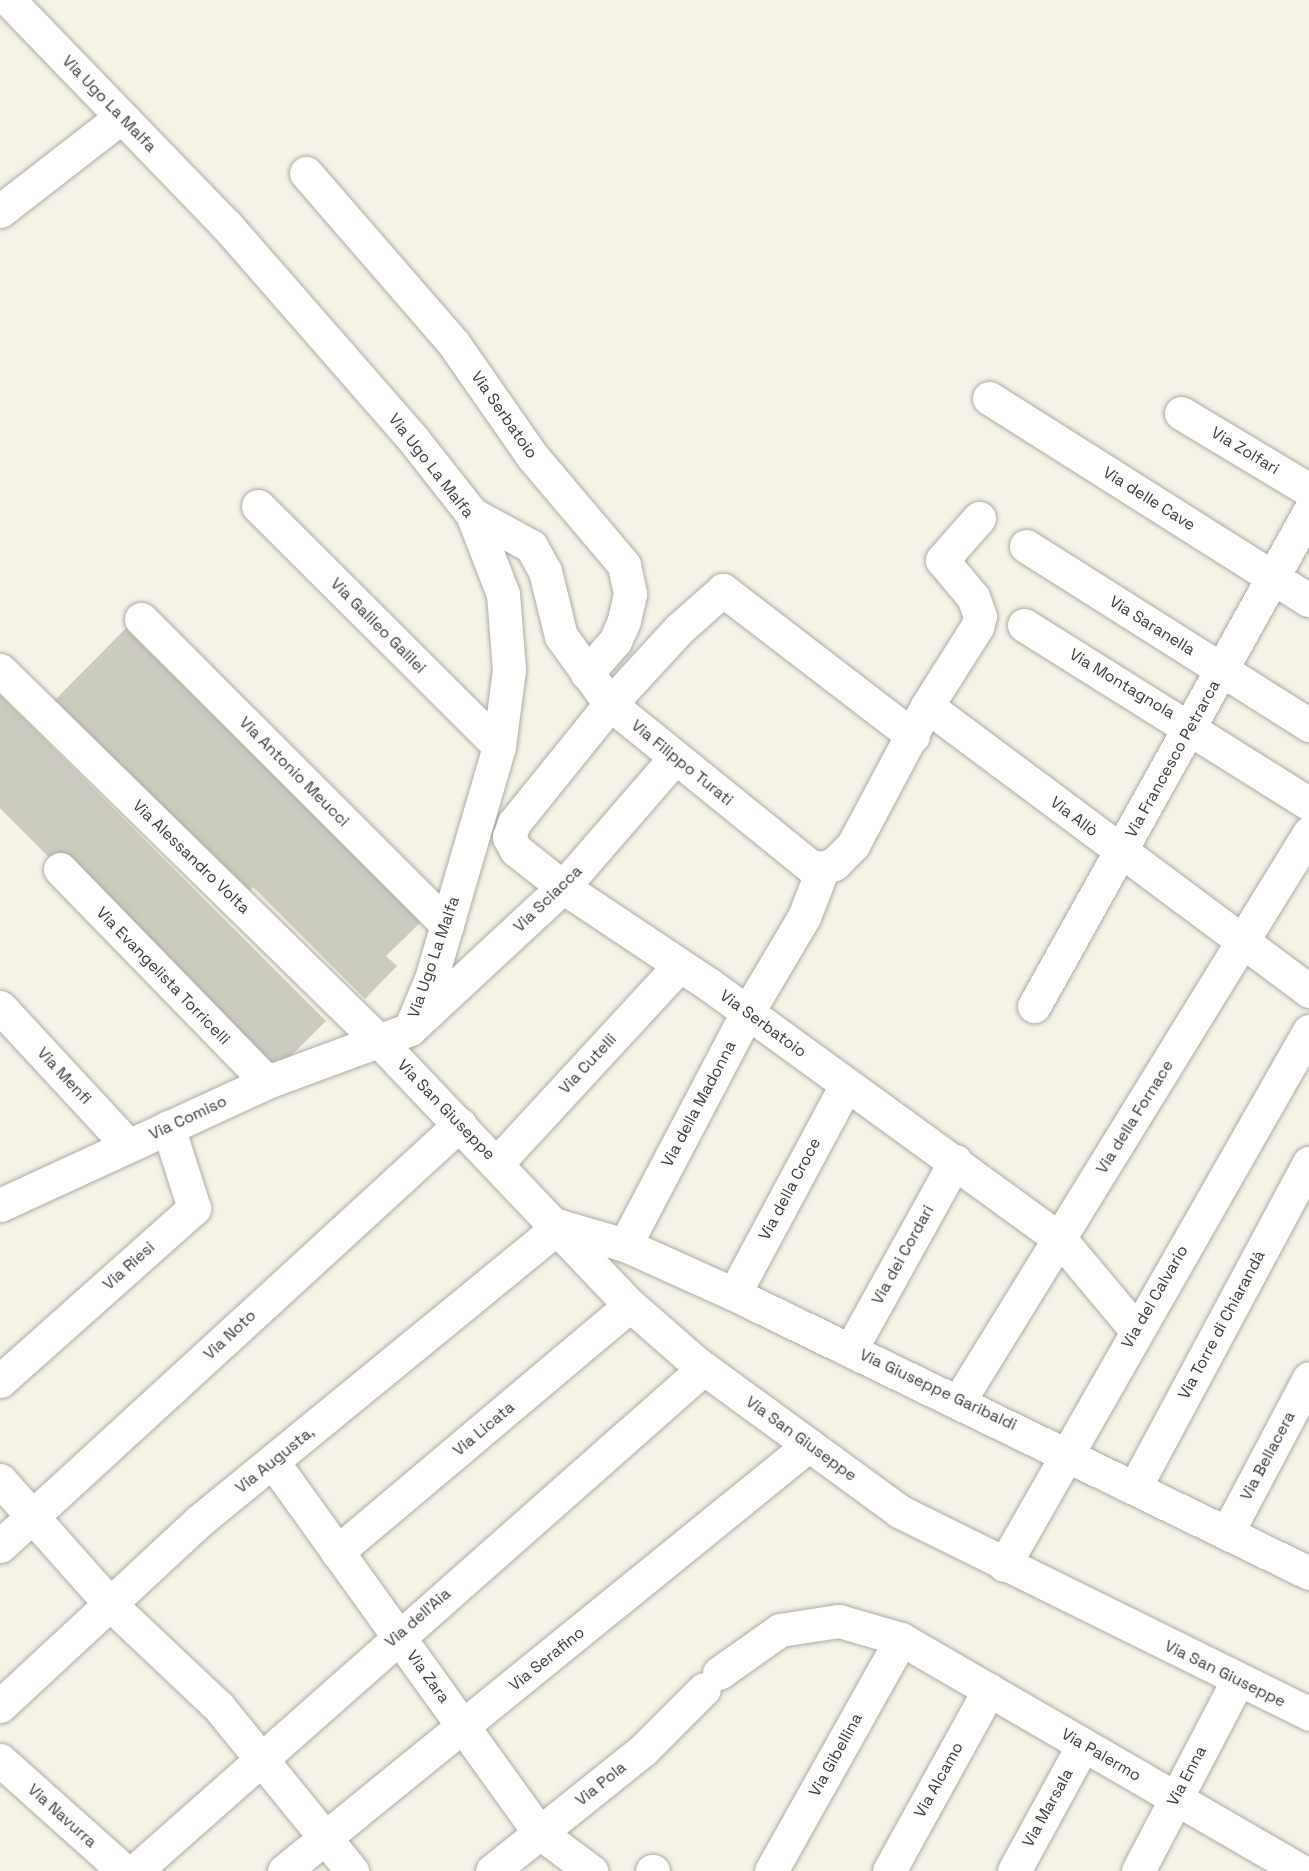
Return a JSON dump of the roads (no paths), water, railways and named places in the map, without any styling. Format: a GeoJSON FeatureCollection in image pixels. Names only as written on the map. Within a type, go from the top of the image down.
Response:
{"type":"FeatureCollection","features":[{"type":"Feature","properties":{"kind":"street","name":"Via Ugo La Malfa"},"geometry":{"type":"LineString","coordinates":[[9,0],[226,225],[413,439],[472,514],[503,594],[509,670],[499,746],[447,925],[395,1036]]}},
{"type":"Feature","properties":{"kind":"street"},"geometry":{"type":"LineString","coordinates":[[0,211],[121,117]]}},
{"type":"Feature","properties":{"kind":"street","name":"Via Serbatoio"},"geometry":{"type":"LineString","coordinates":[[306,173],[454,344],[532,456],[624,566],[630,594],[624,621],[615,641],[587,673]]}},
{"type":"Feature","properties":{"kind":"street","name":"Via delle Cave"},"geometry":{"type":"LineString","coordinates":[[989,398],[1309,600]]}},
{"type":"Feature","properties":{"kind":"street","name":"Via Zolfari"},"geometry":{"type":"LineString","coordinates":[[1181,413],[1309,490]]}},
{"type":"Feature","properties":{"kind":"street","name":"Via Galileo Galilei"},"geometry":{"type":"LineString","coordinates":[[258,506],[499,746]]}},
{"type":"Feature","properties":{"kind":"street","name":"Via Francesco Petrarca"},"geometry":{"type":"LineString","coordinates":[[1034,1006],[1309,512]]}},
{"type":"Feature","properties":{"kind":"street","name":"Via Filippo Turati"},"geometry":{"type":"LineString","coordinates":[[472,514],[531,546],[546,571],[561,636],[609,704],[674,759],[810,866],[823,868]]}},
{"type":"Feature","properties":{"kind":"street"},"geometry":{"type":"LineString","coordinates":[[823,868],[834,864],[853,845],[927,706],[977,627],[980,616],[973,597],[942,560],[979,518]]}},
{"type":"Feature","properties":{"kind":"street","name":"Via Saranella"},"geometry":{"type":"LineString","coordinates":[[1026,546],[1309,725]]}},
{"type":"Feature","properties":{"kind":"street"},"geometry":{"type":"LineString","coordinates":[[609,704],[679,629],[723,590],[913,736]]}},
{"type":"Feature","properties":{"kind":"street","name":"Via Antonio Meucci"},"geometry":{"type":"LineString","coordinates":[[141,620],[447,925]]}},
{"type":"Feature","properties":{"kind":"street","name":"Via Montagnola"},"geometry":{"type":"LineString","coordinates":[[1024,625],[1191,727],[1309,804]]}},
{"type":"Feature","properties":{"kind":"street","name":"Via Alessandro Volta"},"geometry":{"type":"LineString","coordinates":[[0,670],[395,1036]]}},
{"type":"Feature","properties":{"kind":"street","name":"Via Serbatoio"},"geometry":{"type":"LineString","coordinates":[[609,704],[514,823],[509,837],[516,850],[564,887],[747,1013],[955,1161],[1060,1239],[1136,1330]]}},
{"type":"Feature","properties":{"kind":"street","name":"Via Allò"},"geometry":{"type":"LineString","coordinates":[[927,706],[1121,853],[1309,990]]}},
{"type":"Feature","properties":{"kind":"street","name":"Via Sciacca"},"geometry":{"type":"LineString","coordinates":[[395,1036],[564,887],[674,759]]}},
{"type":"Feature","properties":{"kind":"street","name":"Via della Fornace"},"geometry":{"type":"LineString","coordinates":[[959,1401],[1245,943],[1309,832]]}},
{"type":"Feature","properties":{"kind":"street","name":"Via della Madonna"},"geometry":{"type":"LineString","coordinates":[[625,1245],[747,1013],[804,917],[823,868]]}},
{"type":"Feature","properties":{"kind":"street","name":"Via Evangelista Torricelli"},"geometry":{"type":"LineString","coordinates":[[60,869],[267,1082]]}},
{"type":"Feature","properties":{"kind":"street","name":"Via Cutelli"},"geometry":{"type":"LineString","coordinates":[[498,1162],[679,966]]}},
{"type":"Feature","properties":{"kind":"street","name":"Via Menfi"},"geometry":{"type":"LineString","coordinates":[[0,1007],[128,1145]]}},
{"type":"Feature","properties":{"kind":"street","name":"Via del Calvario"},"geometry":{"type":"LineString","coordinates":[[1004,1565],[1066,1452],[1309,1030]]}},
{"type":"Feature","properties":{"kind":"street","name":"Via Comiso"},"geometry":{"type":"LineString","coordinates":[[0,1205],[267,1082],[395,1036]]}},
{"type":"Feature","properties":{"kind":"street","name":"Via San Giuseppe"},"geometry":{"type":"LineString","coordinates":[[395,1036],[460,1124],[560,1226],[630,1305],[704,1368],[899,1511],[1237,1682],[1309,1714]]}},
{"type":"Feature","properties":{"kind":"street","name":"Via della Croce"},"geometry":{"type":"LineString","coordinates":[[734,1294],[846,1085]]}},
{"type":"Feature","properties":{"kind":"street","name":"Via Noto"},"geometry":{"type":"LineString","coordinates":[[0,1546],[460,1124]]}},
{"type":"Feature","properties":{"kind":"street","name":"Via Riesi"},"geometry":{"type":"LineString","coordinates":[[0,1380],[194,1208],[168,1127]]}},
{"type":"Feature","properties":{"kind":"street","name":"Via dei Cordari"},"geometry":{"type":"LineString","coordinates":[[851,1349],[955,1161]]}},
{"type":"Feature","properties":{"kind":"street","name":"Via Torre di Chiarandà"},"geometry":{"type":"LineString","coordinates":[[1136,1487],[1309,1163]]}},
{"type":"Feature","properties":{"kind":"street","name":"Via Giuseppe Garibaldi"},"geometry":{"type":"LineString","coordinates":[[560,1226],[625,1245],[734,1294],[1066,1452],[1309,1572]]}},
{"type":"Feature","properties":{"kind":"street","name":"Via Augusta,"},"geometry":{"type":"LineString","coordinates":[[0,1706],[199,1521],[560,1226]]}},
{"type":"Feature","properties":{"kind":"street","name":"Via Licata"},"geometry":{"type":"LineString","coordinates":[[337,1552],[630,1305]]}},
{"type":"Feature","properties":{"kind":"street","name":"Via dell'Aia"},"geometry":{"type":"LineString","coordinates":[[118,1868],[259,1758],[704,1368]]}},
{"type":"Feature","properties":{"kind":"street","name":"Via Bellacera"},"geometry":{"type":"LineString","coordinates":[[1227,1533],[1309,1378]]}},
{"type":"Feature","properties":{"kind":"street","name":"Via Serafino"},"geometry":{"type":"LineString","coordinates":[[284,1871],[809,1445]]}},
{"type":"Feature","properties":{"kind":"street","name":"Via Zara"},"geometry":{"type":"LineString","coordinates":[[273,1462],[540,1833],[591,1871]]}},
{"type":"Feature","properties":{"kind":"street"},"geometry":{"type":"LineString","coordinates":[[0,1480],[110,1604],[218,1706],[322,1838],[352,1871]]}},
{"type":"Feature","properties":{"kind":"street","name":"Via Pola"},"geometry":{"type":"LineString","coordinates":[[492,1871],[643,1750],[712,1681],[780,1630],[839,1621],[901,1639]]}},
{"type":"Feature","properties":{"kind":"street","name":"Via Palermo"},"geometry":{"type":"LineString","coordinates":[[901,1639],[1176,1798],[1268,1863],[1302,1871]]}},
{"type":"Feature","properties":{"kind":"street","name":"Via Gibellina"},"geometry":{"type":"LineString","coordinates":[[771,1871],[901,1639]]}},
{"type":"Feature","properties":{"kind":"street","name":"Via Enna"},"geometry":{"type":"LineString","coordinates":[[1138,1871],[1237,1682]]}},
{"type":"Feature","properties":{"kind":"street","name":"Via Alcamo"},"geometry":{"type":"LineString","coordinates":[[890,1871],[989,1690]]}},
{"type":"Feature","properties":{"kind":"street","name":"Via Marsala"},"geometry":{"type":"LineString","coordinates":[[1014,1871],[1083,1745]]}},
{"type":"Feature","properties":{"kind":"street","name":"Via Navurra"},"geometry":{"type":"LineString","coordinates":[[0,1760],[118,1868]]}}]}
